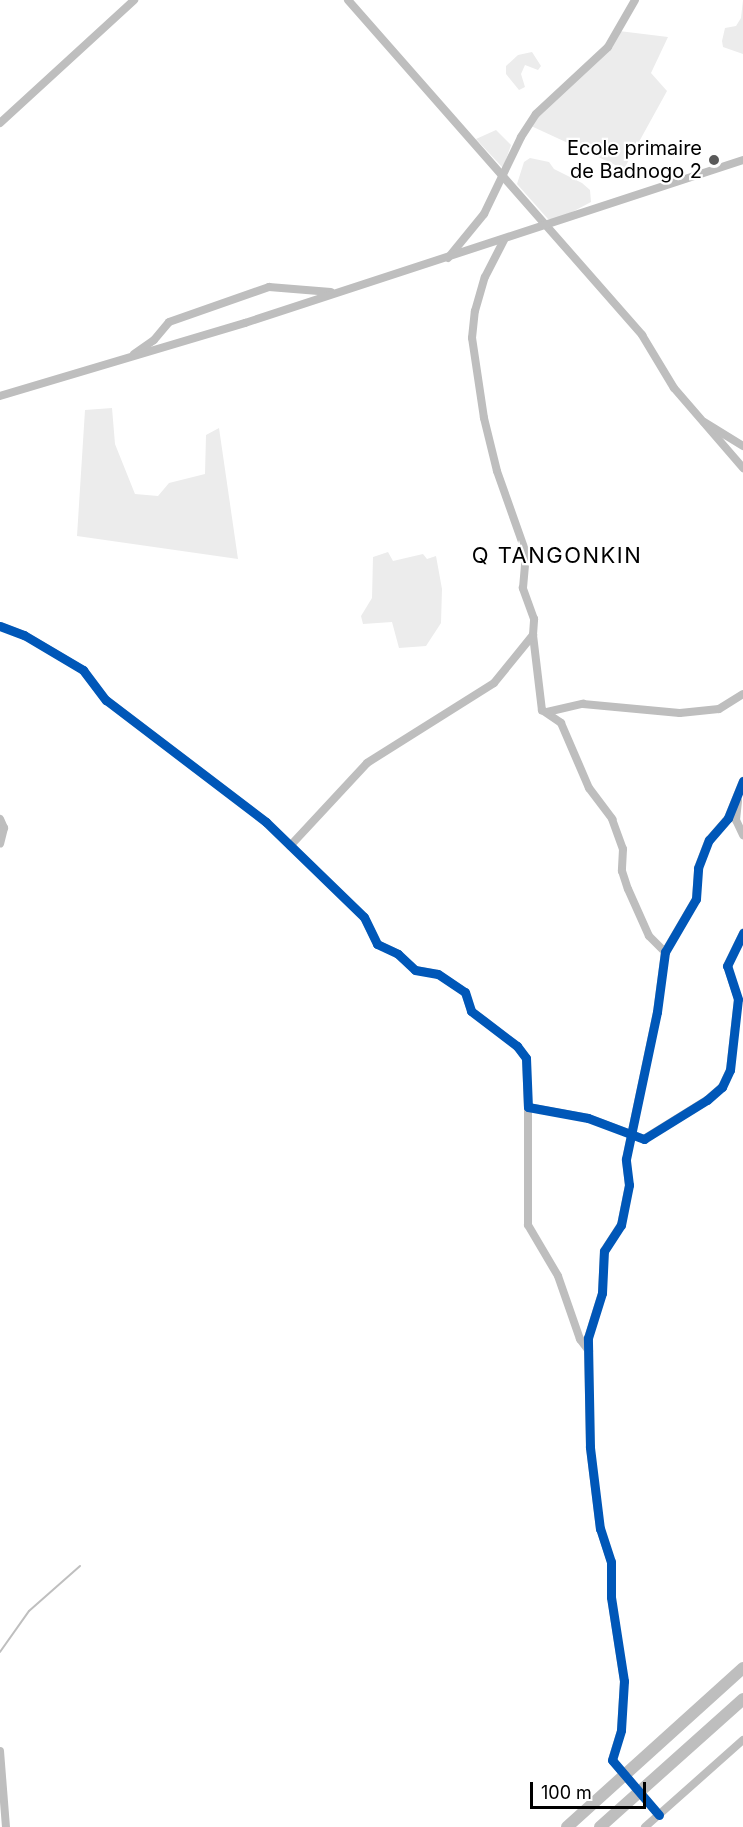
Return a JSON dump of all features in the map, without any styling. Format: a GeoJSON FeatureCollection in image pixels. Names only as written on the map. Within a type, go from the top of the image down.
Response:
{"type":"FeatureCollection","features":[{"type":"Feature","properties":{"kind":"highway"},"geometry":{"type":"LineString","coordinates":[[567,1827],[625,1778],[743,1668]]}},
{"type":"Feature","properties":{"kind":"highway"},"geometry":{"type":"LineString","coordinates":[[600,1827],[743,1699]]}},
{"type":"Feature","properties":{"kind":"street"},"geometry":{"type":"LineString","coordinates":[[0,123],[134,0]]}},
{"type":"Feature","properties":{"kind":"street"},"geometry":{"type":"LineString","coordinates":[[348,0],[642,335],[698,419],[743,468]]}},
{"type":"Feature","properties":{"kind":"street"},"geometry":{"type":"LineString","coordinates":[[446,260],[484,214],[520,137],[536,114],[608,47],[635,0]]}},
{"type":"Feature","properties":{"kind":"street"},"geometry":{"type":"LineString","coordinates":[[0,396],[446,260],[743,160]]}},
{"type":"Feature","properties":{"kind":"street"},"geometry":{"type":"LineString","coordinates":[[504,240],[485,277],[474,312],[472,338],[484,418],[497,471],[526,553],[523,588],[534,620],[533,635],[540,703],[561,723],[589,788],[612,819],[623,849],[622,871],[628,889],[648,936],[665,952]]}},
{"type":"Feature","properties":{"kind":"street"},"geometry":{"type":"LineString","coordinates":[[127,358],[154,340],[169,322],[269,287],[335,292]]}},
{"type":"Feature","properties":{"kind":"street"},"geometry":{"type":"LineString","coordinates":[[698,419],[743,446]]}},
{"type":"Feature","properties":{"kind":"street"},"geometry":{"type":"LineString","coordinates":[[0,626],[24,635],[83,670],[106,699],[248,807],[291,846],[364,917],[377,945],[398,954],[415,970],[438,974],[465,992],[471,1011],[517,1046],[526,1058],[528,1225],[558,1276],[580,1339],[591,1354]]}},
{"type":"Feature","properties":{"kind":"street"},"geometry":{"type":"LineString","coordinates":[[291,846],[367,763],[494,683],[533,635]]}},
{"type":"Feature","properties":{"kind":"street"},"geometry":{"type":"LineString","coordinates":[[547,712],[583,704],[680,713],[719,709],[743,694]]}},
{"type":"Feature","properties":{"kind":"street"},"geometry":{"type":"LineString","coordinates":[[659,1815],[625,1778],[612,1760],[621,1730],[624,1681],[611,1597],[610,1554],[600,1529],[590,1447],[591,1354],[588,1338],[602,1293],[604,1251],[621,1225],[629,1185],[626,1159],[665,952],[696,899],[698,868],[708,840],[728,818],[743,781]]}},
{"type":"Feature","properties":{"kind":"street"},"geometry":{"type":"LineString","coordinates":[[739,794],[736,819],[743,835]]}},
{"type":"Feature","properties":{"kind":"street"},"geometry":{"type":"LineString","coordinates":[[0,819],[4,828],[0,844]]}},
{"type":"Feature","properties":{"kind":"street"},"geometry":{"type":"LineString","coordinates":[[528,1107],[588,1118],[644,1139],[651,1137],[722,1087],[730,1070],[738,999],[727,966],[743,933]]}},
{"type":"Feature","properties":{"kind":"street"},"geometry":{"type":"LineString","coordinates":[[647,1826],[743,1740]]}},
{"type":"Feature","properties":{"kind":"street"},"geometry":{"type":"LineString","coordinates":[[0,1751],[6,1827]]}},
{"type":"Feature","properties":{"kind":"shaded area"},"geometry":{"type":"Polygon","coordinates":[[[743,0],[743,54],[723,47],[722,41],[725,28],[736,26],[741,18],[743,0]]]}},
{"type":"Feature","properties":{"kind":"shaded area"},"geometry":{"type":"Polygon","coordinates":[[[619,31],[668,37],[651,73],[667,91],[624,169],[529,125],[619,31]]]}},
{"type":"Feature","properties":{"kind":"shaded area"},"geometry":{"type":"Polygon","coordinates":[[[532,52],[541,66],[538,70],[525,65],[521,74],[525,87],[519,90],[506,74],[506,66],[518,55],[532,52]]]}},
{"type":"Feature","properties":{"kind":"shaded area"},"geometry":{"type":"Polygon","coordinates":[[[496,130],[511,145],[503,168],[476,139],[496,130]]]}},
{"type":"Feature","properties":{"kind":"shaded area"},"geometry":{"type":"Polygon","coordinates":[[[530,158],[549,162],[554,169],[582,183],[590,190],[591,202],[559,219],[548,219],[517,184],[524,162],[530,158]]]}},
{"type":"Feature","properties":{"kind":"shaded area"},"geometry":{"type":"Polygon","coordinates":[[[112,408],[115,444],[135,494],[158,496],[169,483],[205,474],[206,435],[219,428],[238,559],[77,536],[85,410],[112,408]]]}},
{"type":"Feature","properties":{"kind":"shaded area"},"geometry":{"type":"Polygon","coordinates":[[[388,552],[393,561],[423,554],[427,559],[436,556],[442,589],[441,623],[426,646],[399,648],[392,622],[363,624],[361,616],[372,598],[373,557],[388,552]]]}},
{"type":"Feature","properties":{"kind":"waterway"},"geometry":{"type":"LineString","coordinates":[[0,1652],[29,1611],[80,1566]]}},
{"type":"Feature","properties":{"kind":"cycle path"},"geometry":{"type":"LineString","coordinates":[[0,626],[24,635],[83,670],[106,700],[266,822],[364,917],[377,944],[398,954],[415,970],[438,974],[465,992],[471,1011],[517,1046],[526,1058],[528,1107],[588,1118],[644,1139],[707,1100],[722,1087],[730,1070],[738,999],[727,966],[743,933]]}},
{"type":"Feature","properties":{"kind":"cycle path"},"geometry":{"type":"LineString","coordinates":[[659,1815],[612,1760],[621,1730],[624,1681],[611,1597],[611,1562],[600,1529],[590,1447],[588,1338],[602,1293],[604,1251],[621,1225],[629,1185],[626,1159],[657,1012],[665,952],[696,899],[698,868],[709,840],[728,818],[743,781]]}},
{"type":"Feature","properties":{"kind":"place","name":"Ecole primaire de Badnogo 2"},"geometry":{"type":"Point","coordinates":[714,160]}},
{"type":"Feature","properties":{"kind":"district","name":"Q TANGONKIN"},"geometry":{"type":"Point","coordinates":[557,556]}}]}
